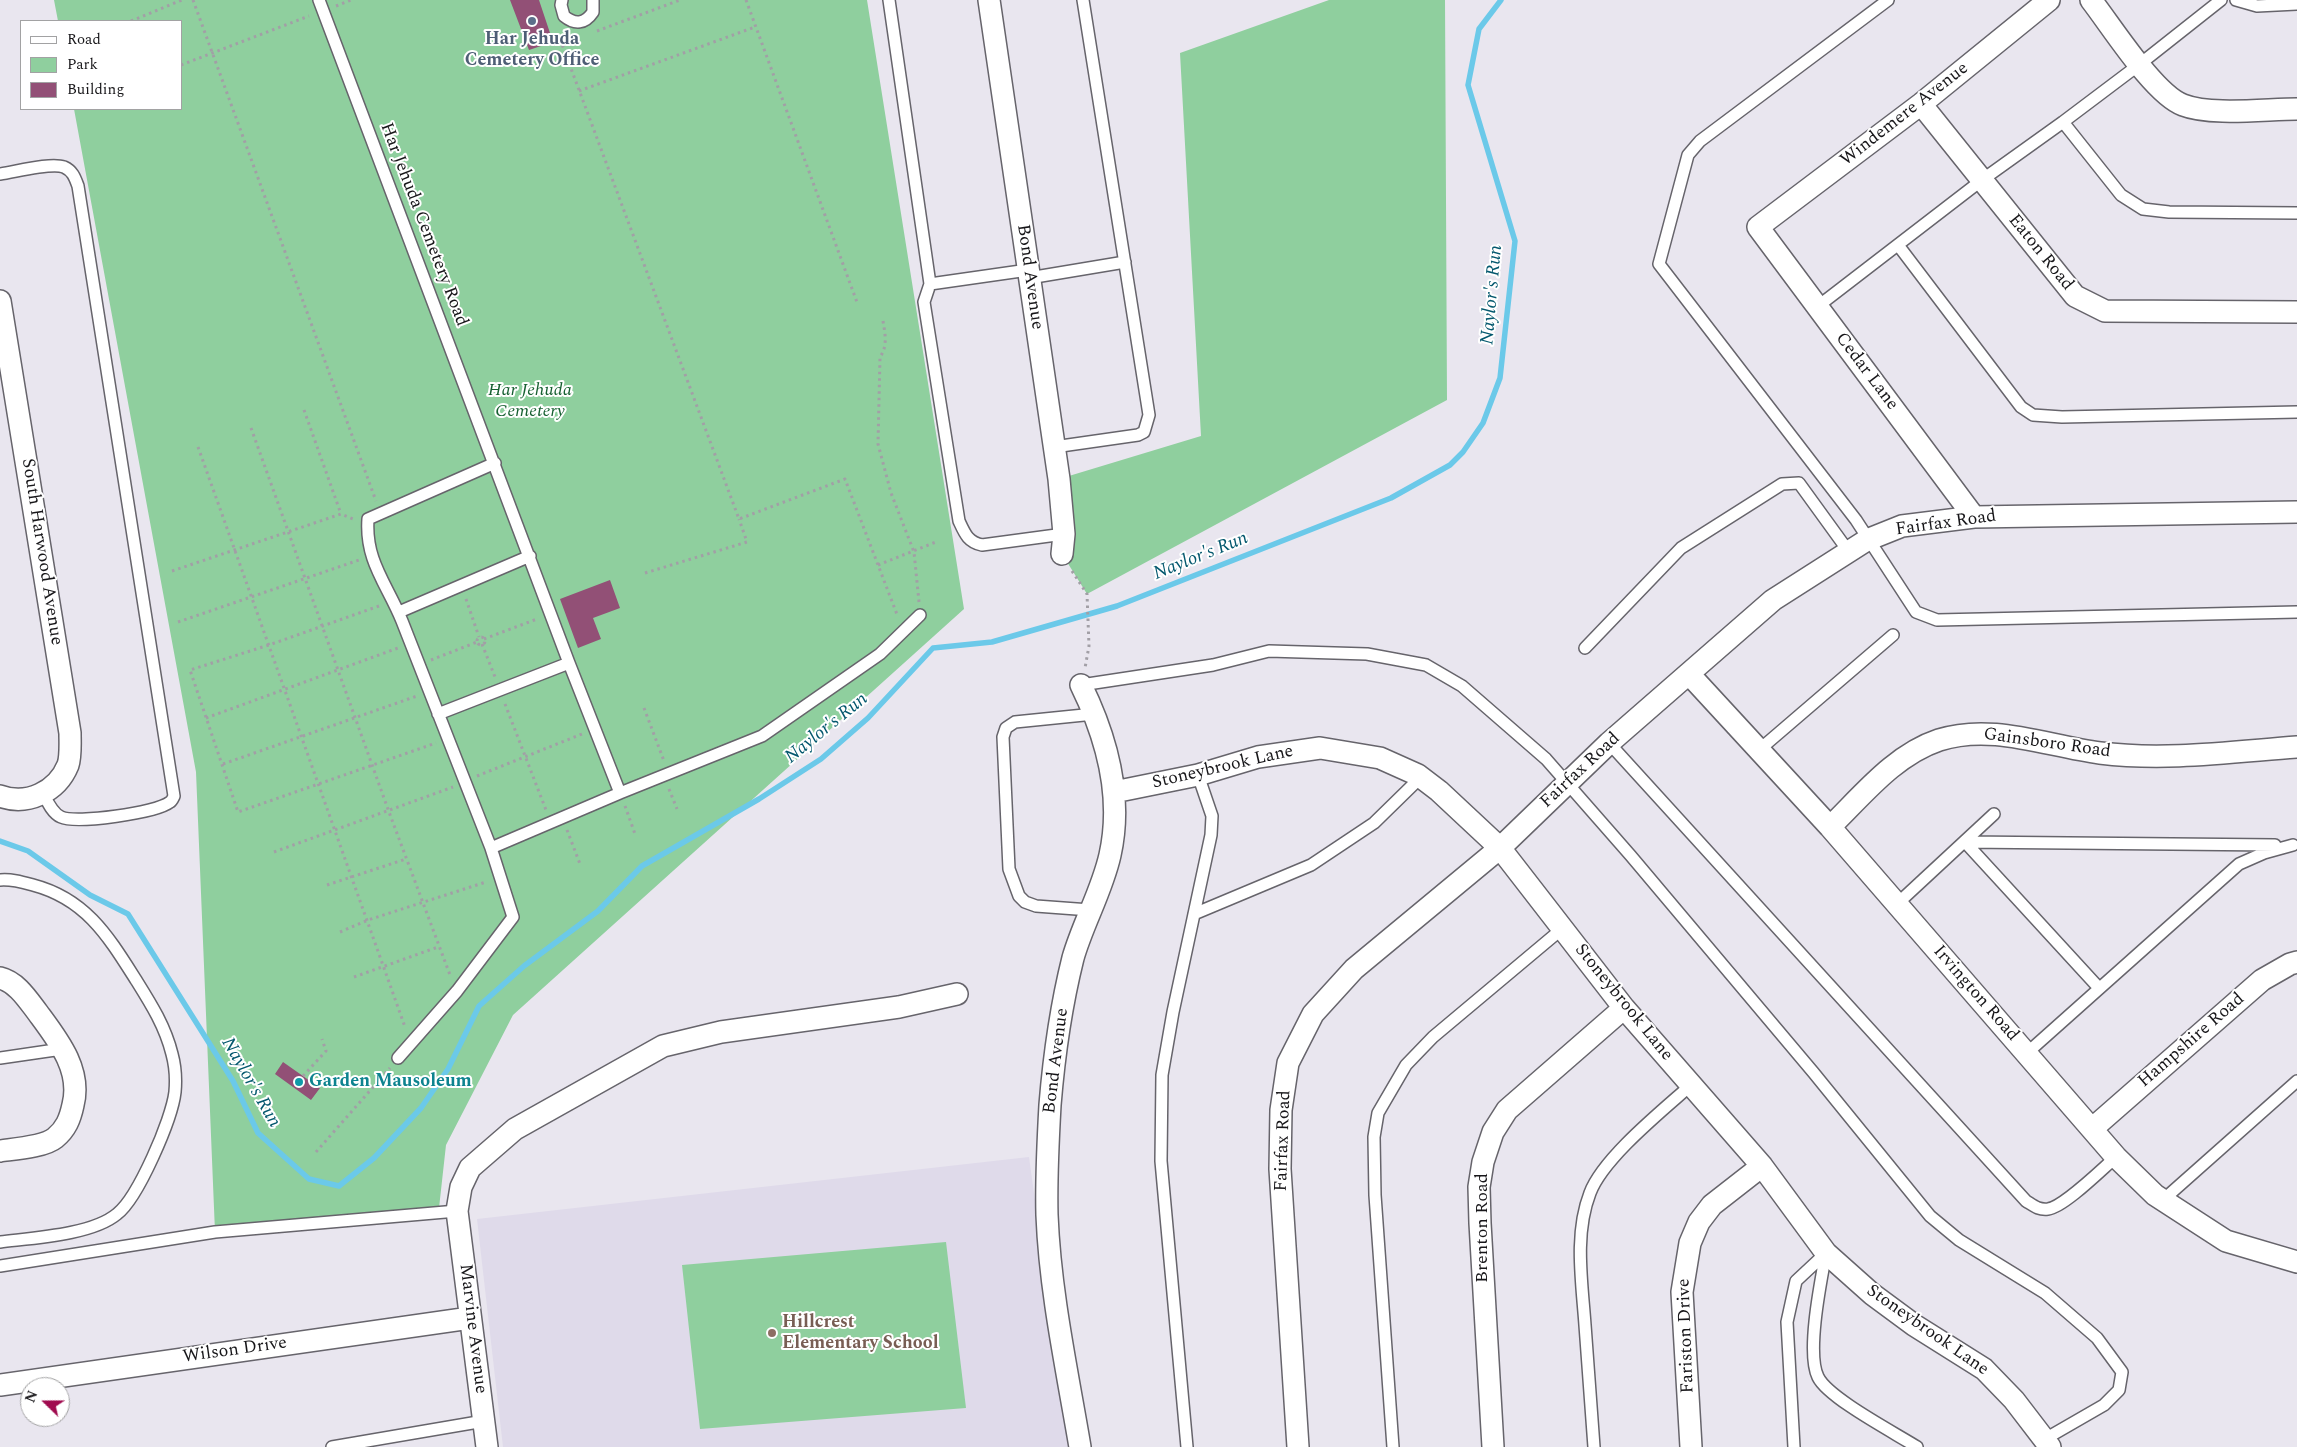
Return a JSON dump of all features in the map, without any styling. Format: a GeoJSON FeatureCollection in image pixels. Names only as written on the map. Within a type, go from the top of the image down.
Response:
{"type":"FeatureCollection","features":[{"type":"Feature","properties":{"kind":"street","name":"Bond Avenue"},"geometry":{"type":"LineString","coordinates":[[989,0],[1054,447],[1063,544]]}},
{"type":"Feature","properties":{"kind":"street","name":"Windemere Avenue"},"geometry":{"type":"LineString","coordinates":[[1758,227],[1921,104],[2049,0]]}},
{"type":"Feature","properties":{"kind":"street"},"geometry":{"type":"LineString","coordinates":[[2092,0],[2156,85],[2168,96],[2183,105],[2201,110],[2297,109]]}},
{"type":"Feature","properties":{"kind":"street","name":"Eaton Road"},"geometry":{"type":"LineString","coordinates":[[1921,104],[2075,296],[2105,311],[2297,312]]}},
{"type":"Feature","properties":{"kind":"street","name":"Cedar Lane"},"geometry":{"type":"LineString","coordinates":[[1758,227],[1974,517]]}},
{"type":"Feature","properties":{"kind":"street","name":"South Harwood Avenue"},"geometry":{"type":"LineString","coordinates":[[0,301],[70,734],[68,763],[62,775],[43,793]]}},
{"type":"Feature","properties":{"kind":"street","name":"Fairfax Road"},"geometry":{"type":"LineString","coordinates":[[1298,1447],[1280,1169],[1281,1110],[1288,1063],[1313,1014],[1354,969],[1500,848],[1609,743],[1773,600],[1867,540],[1902,526],[1974,517],[2297,512]]}},
{"type":"Feature","properties":{"kind":"street","name":"Irvington Road"},"geometry":{"type":"LineString","coordinates":[[1689,674],[1830,827],[2093,1128],[2116,1157],[2163,1200],[2226,1241],[2297,1262]]}},
{"type":"Feature","properties":{"kind":"street","name":"Bond Avenue"},"geometry":{"type":"LineString","coordinates":[[1080,1447],[1057,1305],[1050,1250],[1047,1193],[1054,1062],[1073,958],[1110,855],[1114,792],[1112,767],[1094,714],[1081,685]]}},
{"type":"Feature","properties":{"kind":"street","name":"Gainsboro Road"},"geometry":{"type":"LineString","coordinates":[[1830,827],[1902,758],[1939,740],[1978,733],[2022,737],[2099,753],[2166,757],[2297,747]]}},
{"type":"Feature","properties":{"kind":"street","name":"Stoneybrook Lane"},"geometry":{"type":"LineString","coordinates":[[1114,792],[1198,775],[1258,757],[1320,748],[1380,758],[1421,777],[1439,791],[1500,848],[1624,1008],[1762,1166],[1826,1252],[1872,1294],[1914,1325],[1984,1369],[2014,1400],[2048,1443]]}},
{"type":"Feature","properties":{"kind":"street"},"geometry":{"type":"LineString","coordinates":[[0,796],[13,801],[38,796],[43,793]]}},
{"type":"Feature","properties":{"kind":"street","name":"Hampshire Road"},"geometry":{"type":"LineString","coordinates":[[2093,1128],[2262,980],[2297,962]]}},
{"type":"Feature","properties":{"kind":"street"},"geometry":{"type":"LineString","coordinates":[[0,978],[7,979],[25,996],[62,1049],[73,1069],[76,1093],[70,1121],[54,1139],[30,1146],[0,1151]]}},
{"type":"Feature","properties":{"kind":"street","name":"Marvine Avenue"},"geometry":{"type":"LineString","coordinates":[[487,1447],[457,1210],[460,1186],[470,1168],[515,1129],[663,1046],[721,1032],[899,1007],[957,994]]}},
{"type":"Feature","properties":{"kind":"street","name":"Brenton Road"},"geometry":{"type":"LineString","coordinates":[[1494,1447],[1480,1223],[1479,1187],[1483,1162],[1493,1132],[1507,1110],[1624,1008]]}},
{"type":"Feature","properties":{"kind":"street","name":"Fariston Drive"},"geometry":{"type":"LineString","coordinates":[[1691,1447],[1682,1292],[1690,1243],[1700,1222],[1712,1205],[1762,1166]]}},
{"type":"Feature","properties":{"kind":"street","name":"Wilson Drive"},"geometry":{"type":"LineString","coordinates":[[0,1385],[470,1318]]}},
{"type":"Feature","properties":{"kind":"lane"},"geometry":{"type":"LineString","coordinates":[[557,0],[568,20],[574,22],[585,21],[593,12],[593,0]]}},
{"type":"Feature","properties":{"kind":"lane"},"geometry":{"type":"LineString","coordinates":[[889,0],[930,284],[924,302],[960,521],[970,541],[982,545],[1063,544]]}},
{"type":"Feature","properties":{"kind":"lane"},"geometry":{"type":"LineString","coordinates":[[1054,447],[1138,435],[1144,432],[1149,415],[1083,0]]}},
{"type":"Feature","properties":{"kind":"lane"},"geometry":{"type":"LineString","coordinates":[[1888,0],[1700,141],[1688,155],[1659,264],[1850,512],[1916,612],[1937,620],[2297,612]]}},
{"type":"Feature","properties":{"kind":"lane"},"geometry":{"type":"LineString","coordinates":[[1818,307],[1982,180],[2140,64],[2221,0]]}},
{"type":"Feature","properties":{"kind":"lane"},"geometry":{"type":"LineString","coordinates":[[2236,0],[2257,6],[2297,4]]}},
{"type":"Feature","properties":{"kind":"lane","name":"Har Jehuda Cemetery Road"},"geometry":{"type":"LineString","coordinates":[[321,5],[552,613],[569,663],[620,793]]}},
{"type":"Feature","properties":{"kind":"lane"},"geometry":{"type":"LineString","coordinates":[[2063,122],[2121,195],[2143,209],[2169,212],[2297,213]]}},
{"type":"Feature","properties":{"kind":"lane"},"geometry":{"type":"LineString","coordinates":[[0,174],[54,165],[65,167],[73,173],[78,186],[174,796],[170,802],[138,814],[71,820],[59,817],[43,793]]}},
{"type":"Feature","properties":{"kind":"lane"},"geometry":{"type":"LineString","coordinates":[[1898,244],[2022,407],[2033,415],[2062,417],[2297,412]]}},
{"type":"Feature","properties":{"kind":"lane"},"geometry":{"type":"LineString","coordinates":[[930,284],[1125,262]]}},
{"type":"Feature","properties":{"kind":"lane"},"geometry":{"type":"LineString","coordinates":[[398,1058],[457,991],[513,917],[491,848],[430,692],[398,612],[371,555],[367,534],[368,519],[495,463]]}},
{"type":"Feature","properties":{"kind":"lane"},"geometry":{"type":"LineString","coordinates":[[1585,648],[1681,548],[1782,484],[1799,484],[1849,552]]}},
{"type":"Feature","properties":{"kind":"lane"},"geometry":{"type":"LineString","coordinates":[[398,612],[461,587],[530,556]]}},
{"type":"Feature","properties":{"kind":"lane"},"geometry":{"type":"LineString","coordinates":[[491,848],[620,793],[762,736],[880,654],[920,615]]}},
{"type":"Feature","properties":{"kind":"lane"},"geometry":{"type":"LineString","coordinates":[[1759,750],[1894,635]]}},
{"type":"Feature","properties":{"kind":"lane"},"geometry":{"type":"LineString","coordinates":[[1081,685],[1213,665],[1269,651],[1367,654],[1426,665],[1462,686],[1546,760],[1631,856],[1807,1064],[1930,1216],[1959,1240],[2045,1293],[2097,1338],[2122,1372],[2119,1390],[2104,1405],[2048,1443]]}},
{"type":"Feature","properties":{"kind":"lane"},"geometry":{"type":"LineString","coordinates":[[438,714],[569,663]]}},
{"type":"Feature","properties":{"kind":"lane"},"geometry":{"type":"LineString","coordinates":[[1090,910],[1036,906],[1025,902],[1019,896],[1010,869],[1003,737],[1006,728],[1015,722],[1094,714]]}},
{"type":"Feature","properties":{"kind":"lane"},"geometry":{"type":"LineString","coordinates":[[1609,743],[2026,1201],[2038,1209],[2049,1209],[2061,1204],[2116,1157]]}},
{"type":"Feature","properties":{"kind":"lane"},"geometry":{"type":"LineString","coordinates":[[1187,1447],[1161,1161],[1162,1075],[1173,1012],[1211,835],[1212,816],[1198,775]]}},
{"type":"Feature","properties":{"kind":"lane"},"geometry":{"type":"LineString","coordinates":[[1194,914],[1311,865],[1374,823],[1421,777]]}},
{"type":"Feature","properties":{"kind":"lane"},"geometry":{"type":"LineString","coordinates":[[1897,904],[1994,814]]}},
{"type":"Feature","properties":{"kind":"lane"},"geometry":{"type":"LineString","coordinates":[[1965,842],[2295,845]]}},
{"type":"Feature","properties":{"kind":"lane"},"geometry":{"type":"LineString","coordinates":[[1965,842],[2099,988]]}},
{"type":"Feature","properties":{"kind":"lane"},"geometry":{"type":"LineString","coordinates":[[2227,845],[2237,850],[2240,857],[2239,864]]}},
{"type":"Feature","properties":{"kind":"lane"},"geometry":{"type":"LineString","coordinates":[[2027,1053],[2239,864],[2264,853],[2295,845]]}},
{"type":"Feature","properties":{"kind":"lane"},"geometry":{"type":"LineString","coordinates":[[0,880],[10,879],[54,891],[84,910],[108,935],[160,1018],[173,1055],[175,1092],[163,1132],[135,1190],[117,1214],[88,1229],[0,1242]]}},
{"type":"Feature","properties":{"kind":"lane"},"geometry":{"type":"LineString","coordinates":[[1393,1447],[1375,1195],[1374,1137],[1378,1113],[1406,1065],[1434,1037],[1563,928]]}},
{"type":"Feature","properties":{"kind":"lane"},"geometry":{"type":"LineString","coordinates":[[0,1058],[62,1049]]}},
{"type":"Feature","properties":{"kind":"lane"},"geometry":{"type":"LineString","coordinates":[[2163,1200],[2297,1082]]}},
{"type":"Feature","properties":{"kind":"lane"},"geometry":{"type":"LineString","coordinates":[[1594,1447],[1580,1264],[1582,1221],[1590,1192],[1603,1171],[1638,1132],[1691,1085]]}},
{"type":"Feature","properties":{"kind":"lane"},"geometry":{"type":"LineString","coordinates":[[0,1266],[215,1232],[457,1210]]}},
{"type":"Feature","properties":{"kind":"lane"},"geometry":{"type":"LineString","coordinates":[[1794,1447],[1786,1322],[1796,1281],[1826,1252]]}},
{"type":"Feature","properties":{"kind":"lane"},"geometry":{"type":"LineString","coordinates":[[1826,1252],[1813,1356],[1818,1378],[1833,1394],[1917,1447]]}},
{"type":"Feature","properties":{"kind":"lane"},"geometry":{"type":"LineString","coordinates":[[332,1447],[484,1421]]}},
{"type":"Feature","properties":{"kind":"path"},"geometry":{"type":"LineString","coordinates":[[133,20],[182,0]]}},
{"type":"Feature","properties":{"kind":"path"},"geometry":{"type":"LineString","coordinates":[[193,0],[381,514]]}},
{"type":"Feature","properties":{"kind":"path"},"geometry":{"type":"LineString","coordinates":[[182,65],[321,5],[351,0]]}},
{"type":"Feature","properties":{"kind":"path"},"geometry":{"type":"LineString","coordinates":[[589,34],[680,0]]}},
{"type":"Feature","properties":{"kind":"path"},"geometry":{"type":"LineString","coordinates":[[746,0],[858,305]]}},
{"type":"Feature","properties":{"kind":"path"},"geometry":{"type":"LineString","coordinates":[[579,91],[755,27]]}},
{"type":"Feature","properties":{"kind":"path"},"geometry":{"type":"LineString","coordinates":[[562,44],[580,38]]}},
{"type":"Feature","properties":{"kind":"path"},"geometry":{"type":"LineString","coordinates":[[560,39],[747,542],[645,573]]}},
{"type":"Feature","properties":{"kind":"path"},"geometry":{"type":"LineString","coordinates":[[883,321],[886,340],[885,351],[880,357],[878,444],[891,493],[914,552],[920,615]]}},
{"type":"Feature","properties":{"kind":"path"},"geometry":{"type":"LineString","coordinates":[[304,410],[341,514]]}},
{"type":"Feature","properties":{"kind":"path"},"geometry":{"type":"LineString","coordinates":[[251,428],[388,812],[438,947],[457,991]]}},
{"type":"Feature","properties":{"kind":"path"},"geometry":{"type":"LineString","coordinates":[[198,447],[270,645],[300,737],[385,966],[411,1044]]}},
{"type":"Feature","properties":{"kind":"path"},"geometry":{"type":"LineString","coordinates":[[739,519],[845,479],[904,631]]}},
{"type":"Feature","properties":{"kind":"path"},"geometry":{"type":"LineString","coordinates":[[172,571],[341,514],[368,524]]}},
{"type":"Feature","properties":{"kind":"path"},"geometry":{"type":"LineString","coordinates":[[878,565],[936,542]]}},
{"type":"Feature","properties":{"kind":"path"},"geometry":{"type":"LineString","coordinates":[[1063,544],[1086,594],[1089,646]]}},
{"type":"Feature","properties":{"kind":"path"},"geometry":{"type":"LineString","coordinates":[[178,622],[371,555]]}},
{"type":"Feature","properties":{"kind":"path"},"geometry":{"type":"LineString","coordinates":[[461,587],[480,637],[484,639]]}},
{"type":"Feature","properties":{"kind":"path"},"geometry":{"type":"LineString","coordinates":[[393,601],[270,645],[190,670],[238,812],[448,739]]}},
{"type":"Feature","properties":{"kind":"path"},"geometry":{"type":"LineString","coordinates":[[552,613],[484,639],[482,644],[525,757],[580,864]]}},
{"type":"Feature","properties":{"kind":"path"},"geometry":{"type":"LineString","coordinates":[[419,664],[477,642],[480,637]]}},
{"type":"Feature","properties":{"kind":"path"},"geometry":{"type":"LineString","coordinates":[[477,642],[482,644]]}},
{"type":"Feature","properties":{"kind":"path"},"geometry":{"type":"LineString","coordinates":[[206,718],[411,644]]}},
{"type":"Feature","properties":{"kind":"path"},"geometry":{"type":"LineString","coordinates":[[223,764],[430,692]]}},
{"type":"Feature","properties":{"kind":"path"},"geometry":{"type":"LineString","coordinates":[[644,708],[677,809]]}},
{"type":"Feature","properties":{"kind":"path"},"geometry":{"type":"LineString","coordinates":[[274,852],[388,812],[596,728]]}},
{"type":"Feature","properties":{"kind":"path"},"geometry":{"type":"LineString","coordinates":[[620,793],[636,834]]}},
{"type":"Feature","properties":{"kind":"path"},"geometry":{"type":"LineString","coordinates":[[326,886],[406,858]]}},
{"type":"Feature","properties":{"kind":"path"},"geometry":{"type":"LineString","coordinates":[[340,932],[368,920],[501,877]]}},
{"type":"Feature","properties":{"kind":"path"},"geometry":{"type":"LineString","coordinates":[[354,977],[438,947]]}},
{"type":"Feature","properties":{"kind":"path"},"geometry":{"type":"LineString","coordinates":[[303,1076],[326,1051],[322,1039]]}},
{"type":"Feature","properties":{"kind":"path"},"geometry":{"type":"LineString","coordinates":[[316,1152],[398,1058]]}},
{"type":"Feature","properties":{"kind":"shaded area","name":"Hillcrest Elementary School"},"geometry":{"type":"Polygon","coordinates":[[[1029,1157],[1069,1447],[503,1447],[477,1219],[1029,1157]]]}},
{"type":"Feature","properties":{"kind":"green space","name":"Har Jehuda Cemetery"},"geometry":{"type":"Polygon","coordinates":[[[54,0],[867,0],[964,609],[513,1015],[446,1145],[439,1208],[215,1232],[196,772],[74,110],[182,110],[182,20],[58,20],[54,0]]]}},
{"type":"Feature","properties":{"kind":"green space"},"geometry":{"type":"Polygon","coordinates":[[[1329,0],[1445,0],[1447,400],[1087,594],[1062,554],[1059,479],[1201,436],[1180,53],[1329,0]]]}},
{"type":"Feature","properties":{"kind":"green space"},"geometry":{"type":"Polygon","coordinates":[[[946,1242],[966,1408],[700,1429],[682,1265],[946,1242]]]}},
{"type":"Feature","properties":{"kind":"building","name":"Har Jehuda Cemetery Office"},"geometry":{"type":"Polygon","coordinates":[[[510,0],[539,0],[553,42],[529,50],[510,0]]]}},
{"type":"Feature","properties":{"kind":"building"},"geometry":{"type":"Polygon","coordinates":[[[610,580],[620,608],[593,618],[601,639],[578,648],[560,599],[610,580]]]}},
{"type":"Feature","properties":{"kind":"building","name":"Garden Mausoleum"},"geometry":{"type":"Polygon","coordinates":[[[283,1062],[320,1088],[311,1100],[275,1074],[283,1062]]]}},
{"type":"Feature","properties":{"kind":"waterway","name":"Naylor's Run"},"geometry":{"type":"LineString","coordinates":[[0,841],[28,851],[90,895],[128,914],[233,1081],[258,1133],[309,1179],[339,1186],[374,1158],[421,1108],[448,1069],[479,1006],[524,966],[598,911],[642,866],[759,799],[821,759],[868,718],[933,648],[992,642],[1117,606],[1391,498],[1450,465],[1463,452],[1483,423],[1500,378],[1515,241],[1468,85],[1479,29],[1501,0]]}},
{"type":"Feature","properties":{"kind":"place","name":"Har Jehuda Cemetery Office"},"geometry":{"type":"Point","coordinates":[532,21]}},
{"type":"Feature","properties":{"kind":"place","name":"Garden Mausoleum"},"geometry":{"type":"Point","coordinates":[299,1082]}},
{"type":"Feature","properties":{"kind":"place","name":"Hillcrest Elementary School"},"geometry":{"type":"Point","coordinates":[772,1333]}}]}
